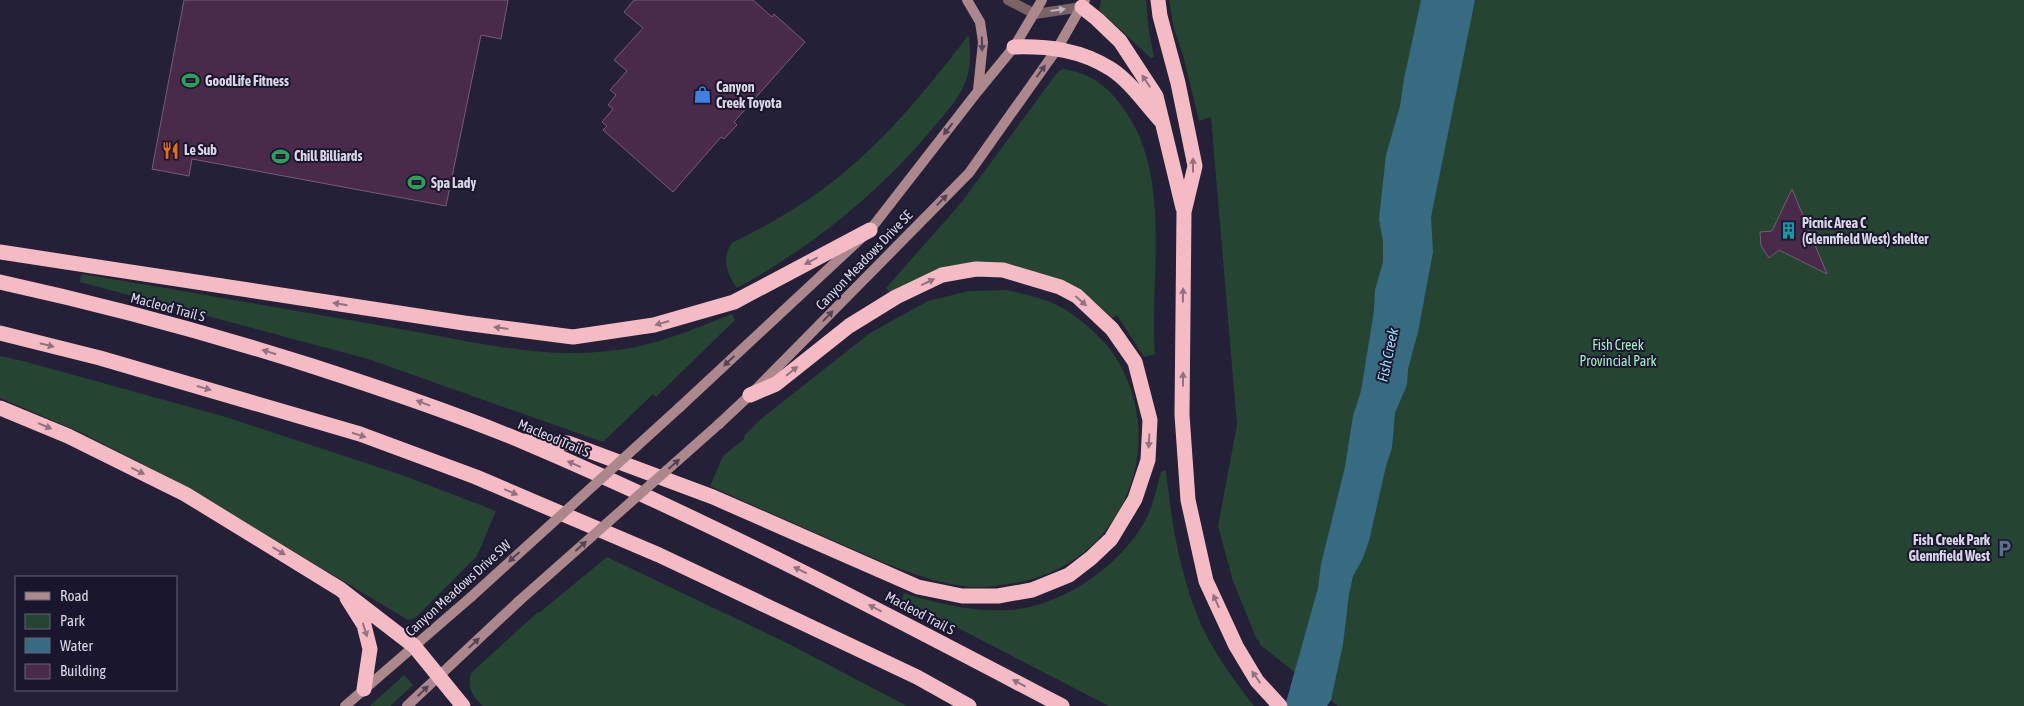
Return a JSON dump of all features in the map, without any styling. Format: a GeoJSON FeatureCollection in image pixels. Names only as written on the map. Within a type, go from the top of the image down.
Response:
{"type":"FeatureCollection","features":[{"type":"Feature","properties":{"kind":"highway"},"geometry":{"type":"LineString","coordinates":[[1158,0],[1160,16],[1178,83],[1195,166],[1184,212],[1182,415],[1188,500],[1206,580],[1236,646],[1257,680],[1280,706]]}},
{"type":"Feature","properties":{"kind":"highway"},"geometry":{"type":"LineString","coordinates":[[1080,2],[1120,41],[1156,96],[1184,212]]}},
{"type":"Feature","properties":{"kind":"highway"},"geometry":{"type":"LineString","coordinates":[[1014,47],[1042,46],[1077,53],[1112,70],[1133,90],[1164,125]]}},
{"type":"Feature","properties":{"kind":"highway"},"geometry":{"type":"LineString","coordinates":[[0,252],[464,323],[573,337],[654,325],[734,302],[870,230]]}},
{"type":"Feature","properties":{"kind":"highway"},"geometry":{"type":"LineString","coordinates":[[522,441],[568,443],[713,498],[918,587],[962,596],[998,596],[1032,590],[1069,575],[1092,558],[1111,539],[1135,499],[1148,460],[1150,420],[1135,362],[1112,329],[1077,296],[1060,287],[1003,270],[976,269],[942,275],[896,297],[848,326],[776,384],[750,395]]}},
{"type":"Feature","properties":{"kind":"highway","name":"Macleod Trail S"},"geometry":{"type":"LineString","coordinates":[[0,282],[59,295],[236,342],[392,392],[522,441],[675,510],[835,587],[1062,706]]}},
{"type":"Feature","properties":{"kind":"highway"},"geometry":{"type":"LineString","coordinates":[[0,333],[100,358],[360,434],[476,477],[660,555],[917,677],[969,706]]}},
{"type":"Feature","properties":{"kind":"highway"},"geometry":{"type":"LineString","coordinates":[[0,408],[68,436],[185,494],[340,589],[414,646],[463,706]]}},
{"type":"Feature","properties":{"kind":"highway"},"geometry":{"type":"LineString","coordinates":[[340,589],[364,625],[370,649],[364,689]]}},
{"type":"Feature","properties":{"kind":"main road"},"geometry":{"type":"LineString","coordinates":[[967,0],[980,22],[983,42],[978,91]]}},
{"type":"Feature","properties":{"kind":"main road","name":"Canyon Meadows Drive SE"},"geometry":{"type":"LineString","coordinates":[[588,489],[680,407],[870,230],[1014,47],[1042,0]]}},
{"type":"Feature","properties":{"kind":"main road","name":"Canyon Meadows Drive SE"},"geometry":{"type":"LineString","coordinates":[[438,677],[518,601],[720,424],[969,173],[1057,49],[1080,2]]}},
{"type":"Feature","properties":{"kind":"main road","name":"Canyon Meadows Drive SW"},"geometry":{"type":"LineString","coordinates":[[345,706],[471,597],[588,489]]}},
{"type":"Feature","properties":{"kind":"main road"},"geometry":{"type":"LineString","coordinates":[[407,706],[438,677]]}},
{"type":"Feature","properties":{"kind":"street"},"geometry":{"type":"LineString","coordinates":[[1008,0],[1035,14],[1080,2]]}},
{"type":"Feature","properties":{"kind":"green space"},"geometry":{"type":"Polygon","coordinates":[[[1101,0],[1146,0],[1154,57],[1151,58],[1099,10],[1101,0]]]}},
{"type":"Feature","properties":{"kind":"green space","name":"Fish Creek Provincial Park"},"geometry":{"type":"Polygon","coordinates":[[[1169,0],[2024,0],[2024,706],[1338,706],[1259,644],[1260,641],[1257,640],[1233,581],[1218,526],[1237,425],[1211,117],[1199,121],[1183,55],[1174,29],[1169,0]]]}},
{"type":"Feature","properties":{"kind":"green space"},"geometry":{"type":"Polygon","coordinates":[[[967,37],[969,37],[970,62],[964,85],[947,111],[907,157],[886,179],[840,220],[790,256],[737,288],[730,277],[726,261],[732,243],[787,213],[845,172],[910,108],[967,37]]]}},
{"type":"Feature","properties":{"kind":"green space"},"geometry":{"type":"Polygon","coordinates":[[[1062,69],[1086,75],[1100,83],[1112,94],[1135,127],[1147,157],[1153,189],[1156,222],[1155,354],[1144,357],[1117,315],[1113,318],[1085,295],[1005,267],[892,295],[886,288],[961,203],[1057,73],[1062,69]]]}},
{"type":"Feature","properties":{"kind":"green space"},"geometry":{"type":"Polygon","coordinates":[[[81,274],[475,343],[555,352],[582,353],[625,349],[672,337],[732,314],[735,320],[656,397],[653,394],[603,442],[368,359],[80,282],[81,274]]]}},
{"type":"Feature","properties":{"kind":"green space"},"geometry":{"type":"Polygon","coordinates":[[[1006,290],[1032,296],[1057,305],[1086,324],[1115,356],[1133,398],[1139,433],[1135,468],[1124,501],[1106,530],[1081,555],[1050,573],[1014,583],[995,586],[962,586],[932,580],[889,565],[710,486],[723,456],[745,438],[744,436],[761,419],[870,333],[928,301],[969,291],[1006,290]]]}},
{"type":"Feature","properties":{"kind":"green space"},"geometry":{"type":"Polygon","coordinates":[[[0,356],[226,417],[402,475],[496,511],[477,556],[415,618],[408,620],[178,482],[80,432],[0,398],[0,356]]]}},
{"type":"Feature","properties":{"kind":"green space"},"geometry":{"type":"Polygon","coordinates":[[[1166,470],[1177,544],[1185,580],[1197,615],[1215,651],[1254,706],[1109,706],[902,599],[904,593],[929,601],[956,606],[982,610],[1009,610],[1030,607],[1050,601],[1071,591],[1108,565],[1138,533],[1150,510],[1161,472],[1166,470]]]}},
{"type":"Feature","properties":{"kind":"green space"},"geometry":{"type":"Polygon","coordinates":[[[607,557],[785,642],[907,706],[483,706],[471,691],[471,673],[538,612],[607,557]]]}},
{"type":"Feature","properties":{"kind":"green space"},"geometry":{"type":"Polygon","coordinates":[[[404,675],[413,685],[390,706],[370,706],[404,675]]]}},
{"type":"Feature","properties":{"kind":"water","name":"Fish Creek"},"geometry":{"type":"Polygon","coordinates":[[[1421,0],[1475,0],[1431,217],[1433,252],[1418,332],[1408,369],[1407,385],[1395,413],[1392,448],[1386,466],[1369,541],[1362,560],[1353,576],[1343,644],[1331,700],[1327,706],[1285,706],[1318,588],[1321,564],[1345,467],[1353,416],[1361,391],[1374,311],[1375,290],[1383,262],[1383,241],[1379,219],[1386,155],[1400,106],[1421,0]]]}},
{"type":"Feature","properties":{"kind":"building"},"geometry":{"type":"Polygon","coordinates":[[[184,0],[508,0],[501,39],[481,35],[446,206],[192,159],[189,176],[152,169],[184,0]]]}},
{"type":"Feature","properties":{"kind":"building"},"geometry":{"type":"Polygon","coordinates":[[[634,0],[753,0],[772,17],[774,14],[805,42],[734,122],[737,125],[724,139],[721,137],[673,192],[603,130],[607,126],[602,122],[613,109],[608,105],[616,95],[610,90],[627,71],[614,60],[643,28],[624,12],[634,0]]]}},
{"type":"Feature","properties":{"kind":"building","name":"Picnic Area C (Glennfield West) shelter"},"geometry":{"type":"Polygon","coordinates":[[[1792,189],[1827,274],[1779,250],[1769,258],[1761,246],[1760,232],[1772,231],[1792,189]]]}},
{"type":"Feature","properties":{"kind":"place","name":"GoodLife Fitness"},"geometry":{"type":"Point","coordinates":[191,81]}},
{"type":"Feature","properties":{"kind":"place","name":"Canyon Creek Toyota"},"geometry":{"type":"Point","coordinates":[702,95]}},
{"type":"Feature","properties":{"kind":"place","name":"Le Sub"},"geometry":{"type":"Point","coordinates":[170,150]}},
{"type":"Feature","properties":{"kind":"place","name":"Chill Billiards"},"geometry":{"type":"Point","coordinates":[280,156]}},
{"type":"Feature","properties":{"kind":"place","name":"Spa Lady"},"geometry":{"type":"Point","coordinates":[417,183]}},
{"type":"Feature","properties":{"kind":"place","name":"Picnic Area C (Glennfield West) shelter"},"geometry":{"type":"Point","coordinates":[1788,231]}},
{"type":"Feature","properties":{"kind":"place","name":"Fish Creek Park Glennfield West"},"geometry":{"type":"Point","coordinates":[2004,548]}}]}
